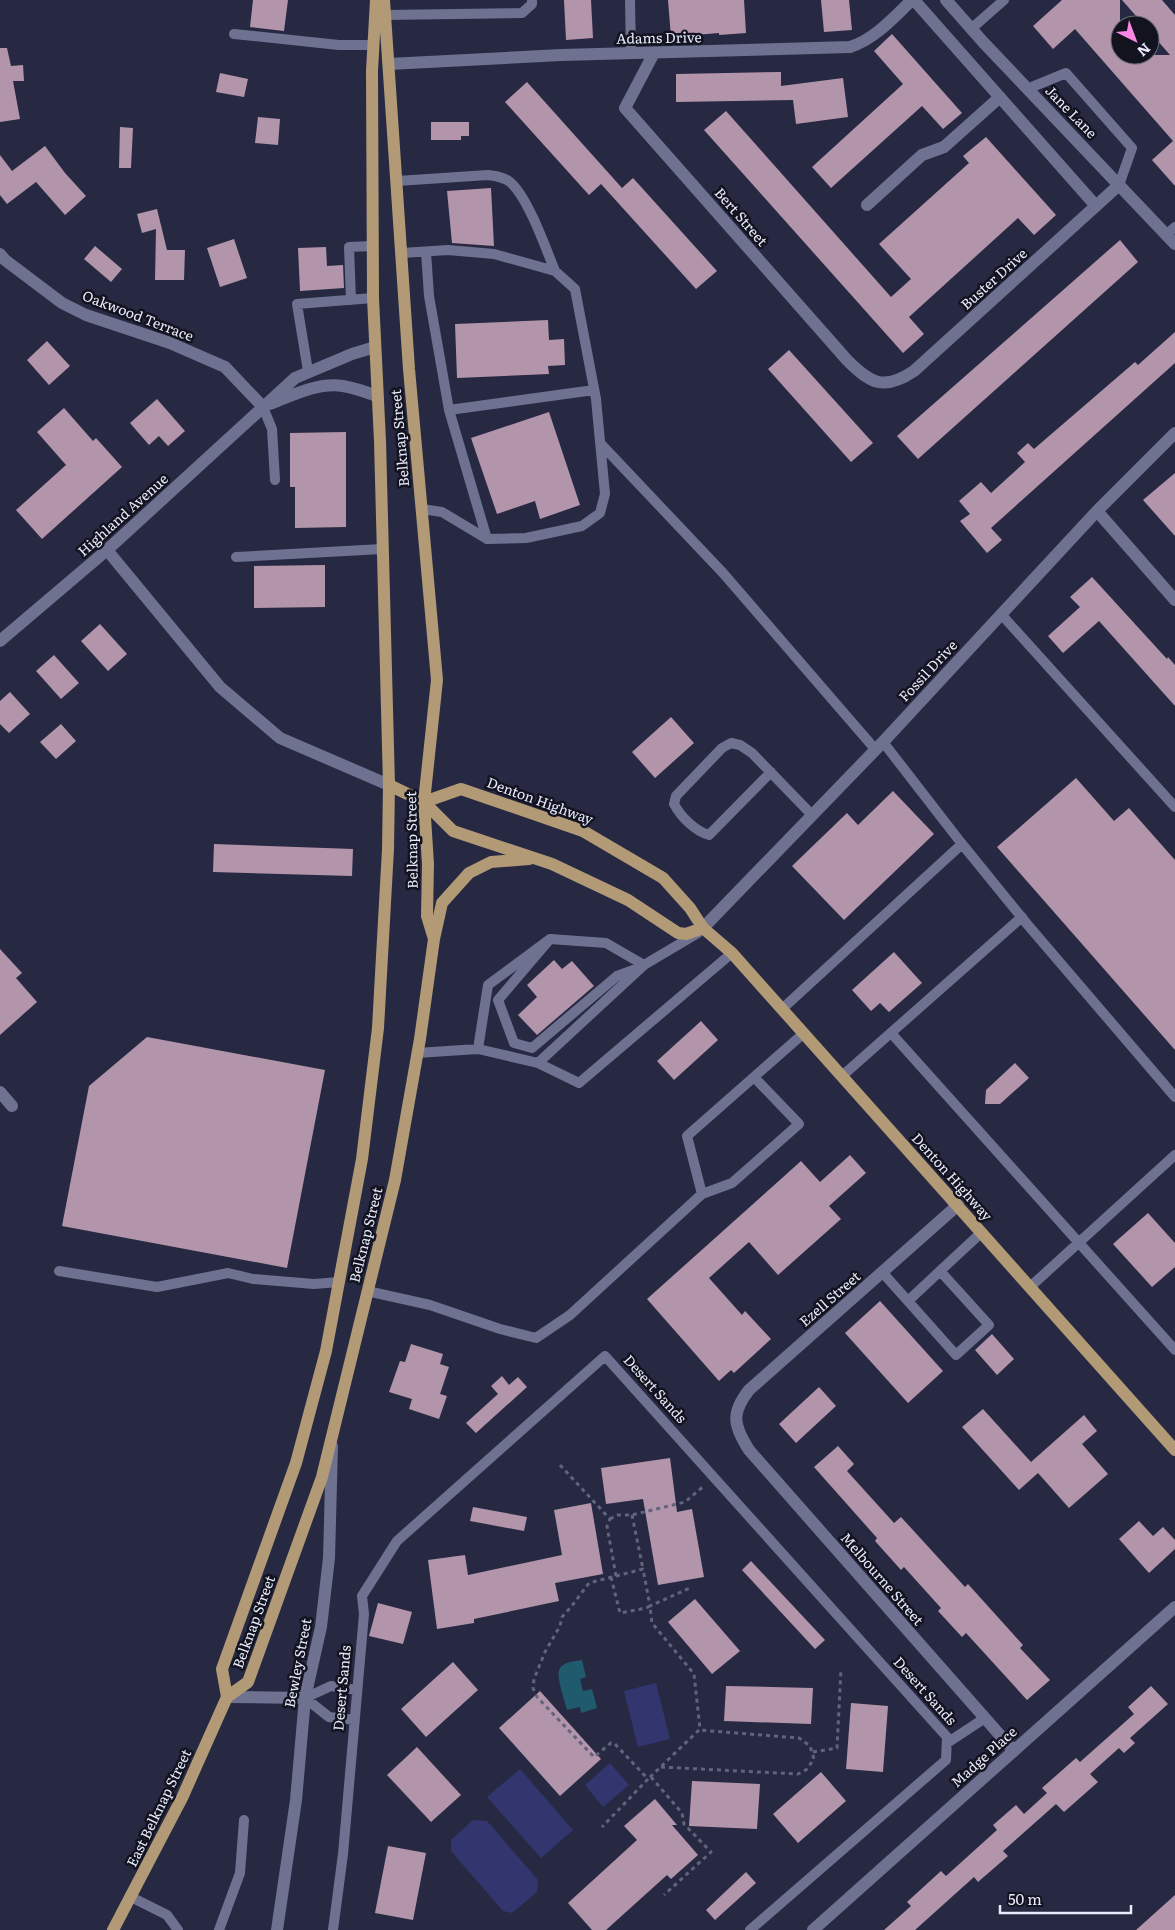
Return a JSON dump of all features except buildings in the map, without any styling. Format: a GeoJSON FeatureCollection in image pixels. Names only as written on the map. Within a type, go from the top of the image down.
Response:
{"type":"FeatureCollection","features":[{"type":"Feature","properties":{"kind":"main road","name":"Belknap Street"},"geometry":{"type":"LineString","coordinates":[[376,0],[373,246],[389,785],[388,849],[378,1028],[362,1159],[326,1351],[296,1463],[222,1669],[227,1697],[248,1682],[318,1486],[395,1180],[434,939],[428,916],[428,864],[424,802],[437,680],[402,253],[384,0]]}},
{"type":"Feature","properties":{"kind":"main road"},"geometry":{"type":"LineString","coordinates":[[389,785],[424,802],[453,832],[552,864],[628,900],[678,933],[686,934],[703,928]]}},
{"type":"Feature","properties":{"kind":"main road","name":"Denton Highway"},"geometry":{"type":"LineString","coordinates":[[424,802],[461,789],[583,831],[662,878],[690,908],[703,928],[732,953],[1175,1450]]}},
{"type":"Feature","properties":{"kind":"main road"},"geometry":{"type":"LineString","coordinates":[[434,939],[442,903],[469,873],[491,862],[534,858]]}},
{"type":"Feature","properties":{"kind":"main road","name":"East Belknap Street"},"geometry":{"type":"LineString","coordinates":[[113,1930],[182,1798],[227,1697]]}},
{"type":"Feature","properties":{"kind":"street","name":"Jane Lane"},"geometry":{"type":"LineString","coordinates":[[946,0],[1027,89],[1120,185],[1172,235]]}},
{"type":"Feature","properties":{"kind":"street","name":"Adams Drive"},"geometry":{"type":"LineString","coordinates":[[389,64],[632,53],[850,47],[862,43],[873,36],[916,3]]}},
{"type":"Feature","properties":{"kind":"street"},"geometry":{"type":"LineString","coordinates":[[916,3],[1000,97],[1101,202]]}},
{"type":"Feature","properties":{"kind":"street","name":"Bert Street"},"geometry":{"type":"LineString","coordinates":[[654,53],[625,108],[847,360],[860,373],[872,381],[883,382]]}},
{"type":"Feature","properties":{"kind":"street"},"geometry":{"type":"LineString","coordinates":[[867,205],[922,155],[944,147],[1000,97]]}},
{"type":"Feature","properties":{"kind":"street","name":"Buster Drive"},"geometry":{"type":"LineString","coordinates":[[883,382],[898,382],[914,371],[1120,185]]}},
{"type":"Feature","properties":{"kind":"street","name":"Oakwood Terrace"},"geometry":{"type":"LineString","coordinates":[[0,254],[5,260],[62,303],[86,315],[170,343],[225,368],[263,407]]}},
{"type":"Feature","properties":{"kind":"street"},"geometry":{"type":"LineString","coordinates":[[263,407],[295,378],[308,371],[375,346]]}},
{"type":"Feature","properties":{"kind":"street"},"geometry":{"type":"LineString","coordinates":[[263,407],[304,391],[328,386],[342,386],[377,396]]}},
{"type":"Feature","properties":{"kind":"street","name":"Highland Avenue"},"geometry":{"type":"LineString","coordinates":[[0,642],[108,550],[263,407]]}},
{"type":"Feature","properties":{"kind":"street","name":"Fossil Drive"},"geometry":{"type":"LineString","coordinates":[[703,928],[879,746],[1097,511],[1175,432]]}},
{"type":"Feature","properties":{"kind":"street"},"geometry":{"type":"LineString","coordinates":[[1097,511],[1175,600]]}},
{"type":"Feature","properties":{"kind":"street"},"geometry":{"type":"LineString","coordinates":[[108,550],[220,687],[280,738],[389,785]]}},
{"type":"Feature","properties":{"kind":"street"},"geometry":{"type":"LineString","coordinates":[[0,1092],[12,1106]]}},
{"type":"Feature","properties":{"kind":"street","name":"Ezell Street"},"geometry":{"type":"LineString","coordinates":[[736,1423],[735,1413],[740,1401],[749,1390],[958,1206]]}},
{"type":"Feature","properties":{"kind":"street","name":"Melbourne Street"},"geometry":{"type":"LineString","coordinates":[[736,1423],[740,1436],[749,1450],[1014,1751]]}},
{"type":"Feature","properties":{"kind":"street","name":"Bewley Street"},"geometry":{"type":"LineString","coordinates":[[277,1930],[296,1800],[304,1698],[321,1627],[329,1558],[333,1431]]}},
{"type":"Feature","properties":{"kind":"street","name":"Madge Place"},"geometry":{"type":"LineString","coordinates":[[813,1930],[1175,1607]]}},
{"type":"Feature","properties":{"kind":"street"},"geometry":{"type":"LineString","coordinates":[[227,1697],[304,1698]]}},
{"type":"Feature","properties":{"kind":"lane"},"geometry":{"type":"LineString","coordinates":[[385,15],[522,13],[532,4],[532,0]]}},
{"type":"Feature","properties":{"kind":"lane"},"geometry":{"type":"LineString","coordinates":[[630,0],[632,53]]}},
{"type":"Feature","properties":{"kind":"lane"},"geometry":{"type":"LineString","coordinates":[[971,29],[1004,0]]}},
{"type":"Feature","properties":{"kind":"lane"},"geometry":{"type":"LineString","coordinates":[[234,34],[339,45],[374,45]]}},
{"type":"Feature","properties":{"kind":"lane"},"geometry":{"type":"LineString","coordinates":[[1027,89],[1066,73],[1132,148],[1120,185]]}},
{"type":"Feature","properties":{"kind":"lane"},"geometry":{"type":"LineString","coordinates":[[397,181],[488,175],[498,176],[509,181],[519,193],[542,238],[555,271],[574,289],[594,390],[604,494],[600,513],[582,526],[526,538],[486,539],[442,512],[422,509]]}},
{"type":"Feature","properties":{"kind":"lane"},"geometry":{"type":"LineString","coordinates":[[351,300],[349,247],[373,246]]}},
{"type":"Feature","properties":{"kind":"lane"},"geometry":{"type":"LineString","coordinates":[[402,253],[448,250],[494,254],[555,271]]}},
{"type":"Feature","properties":{"kind":"lane"},"geometry":{"type":"LineString","coordinates":[[426,252],[429,296],[449,410],[486,539]]}},
{"type":"Feature","properties":{"kind":"lane"},"geometry":{"type":"LineString","coordinates":[[308,371],[298,304],[374,298]]}},
{"type":"Feature","properties":{"kind":"lane"},"geometry":{"type":"LineString","coordinates":[[449,410],[594,390]]}},
{"type":"Feature","properties":{"kind":"lane"},"geometry":{"type":"LineString","coordinates":[[263,407],[272,429],[275,480]]}},
{"type":"Feature","properties":{"kind":"lane"},"geometry":{"type":"LineString","coordinates":[[600,443],[723,573],[879,746],[1175,1097]]}},
{"type":"Feature","properties":{"kind":"lane"},"geometry":{"type":"LineString","coordinates":[[236,556],[382,549]]}},
{"type":"Feature","properties":{"kind":"lane"},"geometry":{"type":"LineString","coordinates":[[1001,614],[1175,807]]}},
{"type":"Feature","properties":{"kind":"lane"},"geometry":{"type":"LineString","coordinates":[[771,772],[709,835],[700,832],[678,812],[674,804],[676,796],[722,748],[731,743],[740,744],[752,753],[771,772],[812,815]]}},
{"type":"Feature","properties":{"kind":"lane"},"geometry":{"type":"LineString","coordinates":[[782,1009],[962,844]]}},
{"type":"Feature","properties":{"kind":"lane"},"geometry":{"type":"LineString","coordinates":[[842,1076],[1022,917]]}},
{"type":"Feature","properties":{"kind":"lane"},"geometry":{"type":"LineString","coordinates":[[550,939],[498,1000],[514,1043],[532,1048],[617,976],[644,965],[686,942],[703,928]]}},
{"type":"Feature","properties":{"kind":"lane"},"geometry":{"type":"LineString","coordinates":[[478,1049],[488,985],[550,939],[606,943],[644,965]]}},
{"type":"Feature","properties":{"kind":"lane"},"geometry":{"type":"LineString","coordinates":[[417,1053],[478,1049],[538,1063],[579,1083],[732,953]]}},
{"type":"Feature","properties":{"kind":"lane"},"geometry":{"type":"LineString","coordinates":[[538,1063],[644,965]]}},
{"type":"Feature","properties":{"kind":"lane"},"geometry":{"type":"LineString","coordinates":[[702,1194],[687,1136],[804,1033]]}},
{"type":"Feature","properties":{"kind":"lane"},"geometry":{"type":"LineString","coordinates":[[891,1033],[1175,1350]]}},
{"type":"Feature","properties":{"kind":"lane"},"geometry":{"type":"LineString","coordinates":[[368,1291],[430,1306],[500,1329],[536,1338],[570,1315],[702,1194],[732,1183],[799,1124],[754,1077]]}},
{"type":"Feature","properties":{"kind":"lane"},"geometry":{"type":"LineString","coordinates":[[1030,1287],[1175,1155]]}},
{"type":"Feature","properties":{"kind":"lane"},"geometry":{"type":"LineString","coordinates":[[908,1301],[982,1232]]}},
{"type":"Feature","properties":{"kind":"lane"},"geometry":{"type":"LineString","coordinates":[[59,1271],[157,1287],[228,1273],[262,1280],[314,1284],[339,1282]]}},
{"type":"Feature","properties":{"kind":"lane"},"geometry":{"type":"LineString","coordinates":[[882,1272],[956,1355],[989,1325],[940,1271]]}},
{"type":"Feature","properties":{"kind":"lane","name":"Desert Sands"},"geometry":{"type":"LineString","coordinates":[[333,1930],[343,1854],[355,1720],[364,1614],[362,1596],[397,1541],[605,1356],[947,1737],[946,1760],[750,1930]]}},
{"type":"Feature","properties":{"kind":"lane"},"geometry":{"type":"LineString","coordinates":[[355,1720],[329,1717],[304,1698],[331,1686],[357,1690]]}},
{"type":"Feature","properties":{"kind":"lane"},"geometry":{"type":"LineString","coordinates":[[947,1743],[985,1718]]}},
{"type":"Feature","properties":{"kind":"lane"},"geometry":{"type":"LineString","coordinates":[[219,1930],[240,1873],[244,1820]]}},
{"type":"Feature","properties":{"kind":"lane"},"geometry":{"type":"LineString","coordinates":[[131,1897],[167,1915],[178,1930]]}},
{"type":"Feature","properties":{"kind":"path"},"geometry":{"type":"LineString","coordinates":[[560,1465],[610,1519]]}},
{"type":"Feature","properties":{"kind":"path"},"geometry":{"type":"LineString","coordinates":[[616,1576],[607,1526],[610,1519],[617,1515],[632,1515],[685,1502],[715,1477]]}},
{"type":"Feature","properties":{"kind":"path"},"geometry":{"type":"LineString","coordinates":[[632,1515],[652,1623],[694,1674],[699,1730]]}},
{"type":"Feature","properties":{"kind":"path"},"geometry":{"type":"LineString","coordinates":[[643,1569],[588,1583],[562,1617],[560,1626],[544,1652],[534,1679],[533,1688],[537,1697],[594,1757],[610,1743],[614,1743],[682,1813],[684,1824],[711,1852],[664,1895]]}},
{"type":"Feature","properties":{"kind":"path"},"geometry":{"type":"LineString","coordinates":[[611,1577],[620,1613],[646,1608],[692,1588]]}},
{"type":"Feature","properties":{"kind":"path"},"geometry":{"type":"LineString","coordinates":[[813,1752],[837,1748],[841,1669]]}},
{"type":"Feature","properties":{"kind":"path"},"geometry":{"type":"LineString","coordinates":[[602,1827],[649,1778],[699,1730],[799,1738],[807,1742],[813,1752],[814,1759],[810,1766],[798,1774],[661,1767]]}},
{"type":"Feature","properties":{"kind":"shaded area"},"geometry":{"type":"Polygon","coordinates":[[[656,1683],[670,1739],[638,1747],[624,1691],[656,1683]]]}},
{"type":"Feature","properties":{"kind":"shaded area"},"geometry":{"type":"Polygon","coordinates":[[[610,1763],[629,1785],[603,1807],[585,1785],[610,1763]]]}},
{"type":"Feature","properties":{"kind":"shaded area"},"geometry":{"type":"Polygon","coordinates":[[[520,1769],[573,1830],[541,1858],[487,1797],[520,1769]]]}},
{"type":"Feature","properties":{"kind":"shaded area"},"geometry":{"type":"Polygon","coordinates":[[[473,1820],[487,1821],[538,1880],[537,1892],[512,1913],[503,1911],[451,1851],[451,1840],[473,1820]]]}},
{"type":"Feature","properties":{"kind":"water"},"geometry":{"type":"Polygon","coordinates":[[[582,1660],[586,1677],[580,1679],[583,1691],[592,1689],[597,1708],[581,1713],[580,1707],[567,1710],[559,1682],[559,1671],[564,1664],[582,1660]]]}}]}
